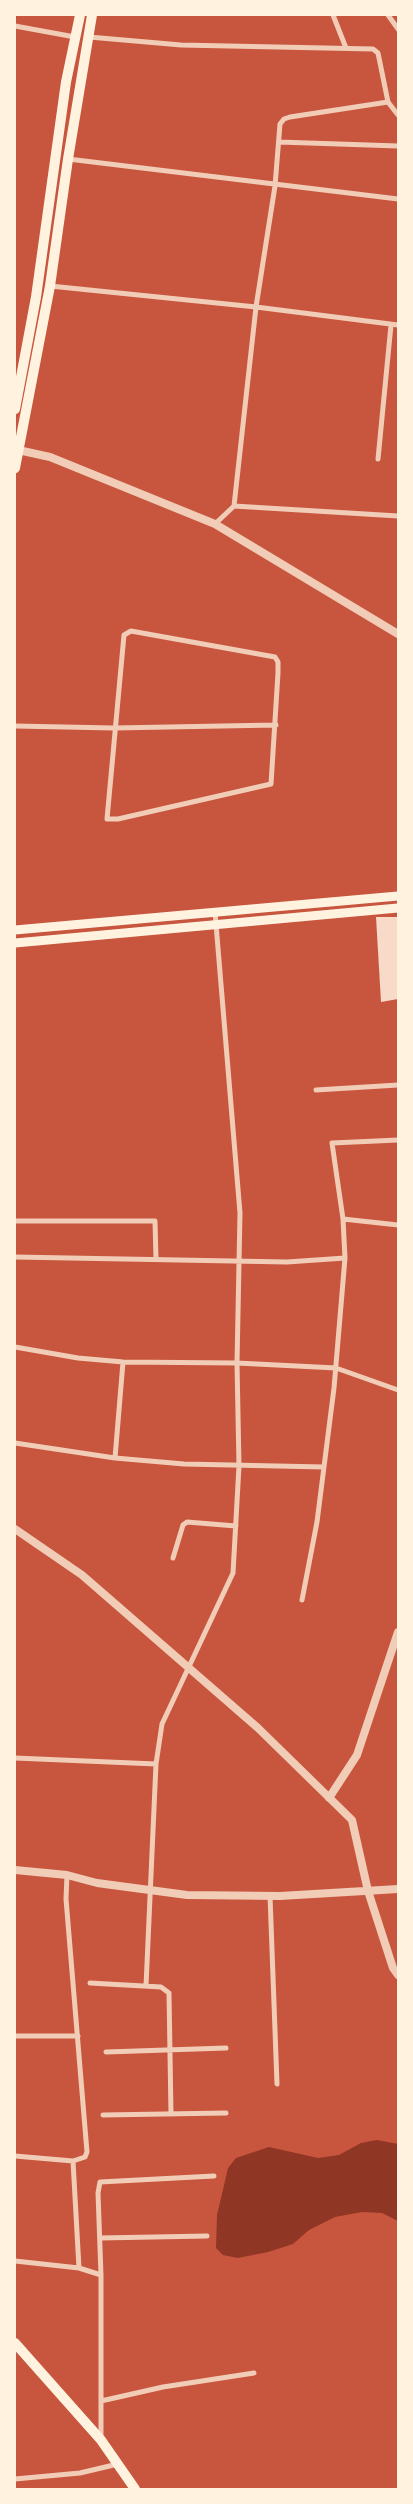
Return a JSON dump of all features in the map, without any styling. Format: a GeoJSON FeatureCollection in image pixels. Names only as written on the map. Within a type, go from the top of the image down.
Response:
{"type":"FeatureCollection","features":[{"type":"Feature","properties":{"kind":"highway"},"geometry":{"type":"LineString","coordinates":[[15,410],[36,297],[66,82],[80,15]]}},
{"type":"Feature","properties":{"kind":"highway"},"geometry":{"type":"LineString","coordinates":[[15,468],[50,286],[68,159],[92,15]]}},
{"type":"Feature","properties":{"kind":"highway"},"geometry":{"type":"LineString","coordinates":[[15,2343],[101,2440],[119,2464],[134,2489]]}},
{"type":"Feature","properties":{"kind":"main road"},"geometry":{"type":"LineString","coordinates":[[15,930],[398,896]]}},
{"type":"Feature","properties":{"kind":"main road"},"geometry":{"type":"LineString","coordinates":[[15,943],[398,908]]}},
{"type":"Feature","properties":{"kind":"street"},"geometry":{"type":"LineString","coordinates":[[333,15],[346,48]]}},
{"type":"Feature","properties":{"kind":"street"},"geometry":{"type":"LineString","coordinates":[[388,15],[398,29]]}},
{"type":"Feature","properties":{"kind":"street"},"geometry":{"type":"LineString","coordinates":[[15,26],[75,36]]}},
{"type":"Feature","properties":{"kind":"street"},"geometry":{"type":"LineString","coordinates":[[88,37],[181,45],[304,49],[368,48],[378,53],[388,102],[398,115]]}},
{"type":"Feature","properties":{"kind":"street"},"geometry":{"type":"LineString","coordinates":[[215,524],[234,506],[256,307],[275,186],[280,124],[284,119],[388,102]]}},
{"type":"Feature","properties":{"kind":"street"},"geometry":{"type":"LineString","coordinates":[[279,142],[398,146]]}},
{"type":"Feature","properties":{"kind":"street"},"geometry":{"type":"LineString","coordinates":[[68,159],[275,186],[398,199]]}},
{"type":"Feature","properties":{"kind":"street"},"geometry":{"type":"LineString","coordinates":[[50,286],[256,307],[398,325]]}},
{"type":"Feature","properties":{"kind":"street"},"geometry":{"type":"LineString","coordinates":[[378,459],[391,325]]}},
{"type":"Feature","properties":{"kind":"street"},"geometry":{"type":"LineString","coordinates":[[18,450],[50,457],[215,524],[398,634]]}},
{"type":"Feature","properties":{"kind":"street"},"geometry":{"type":"LineString","coordinates":[[234,506],[398,516]]}},
{"type":"Feature","properties":{"kind":"street"},"geometry":{"type":"LineString","coordinates":[[131,631],[275,658],[278,662],[276,725],[271,784],[118,819],[108,819],[114,728],[124,635],[131,631]]}},
{"type":"Feature","properties":{"kind":"street"},"geometry":{"type":"LineString","coordinates":[[15,726],[114,728],[276,725]]}},
{"type":"Feature","properties":{"kind":"street"},"geometry":{"type":"LineString","coordinates":[[146,1986],[152,1892],[156,1764],[162,1724],[187,1667],[233,1573],[240,1466],[237,1362],[240,1213],[215,912]]}},
{"type":"Feature","properties":{"kind":"street"},"geometry":{"type":"LineString","coordinates":[[316,1090],[398,1085]]}},
{"type":"Feature","properties":{"kind":"street"},"geometry":{"type":"LineString","coordinates":[[302,1600],[313,1548],[324,1467],[336,1368],[345,1258],[343,1219],[332,1143],[398,1140]]}},
{"type":"Feature","properties":{"kind":"street"},"geometry":{"type":"LineString","coordinates":[[343,1219],[398,1225]]}},
{"type":"Feature","properties":{"kind":"street"},"geometry":{"type":"LineString","coordinates":[[15,1221],[155,1221],[156,1260]]}},
{"type":"Feature","properties":{"kind":"street"},"geometry":{"type":"LineString","coordinates":[[15,1257],[287,1262],[345,1258]]}},
{"type":"Feature","properties":{"kind":"street"},"geometry":{"type":"LineString","coordinates":[[15,1347],[78,1358],[123,1362],[237,1362],[336,1368],[398,1390]]}},
{"type":"Feature","properties":{"kind":"street"},"geometry":{"type":"LineString","coordinates":[[115,1458],[123,1362]]}},
{"type":"Feature","properties":{"kind":"street"},"geometry":{"type":"LineString","coordinates":[[15,1443],[115,1458],[240,1466],[324,1467]]}},
{"type":"Feature","properties":{"kind":"street"},"geometry":{"type":"LineString","coordinates":[[173,1558],[183,1525],[187,1522],[236,1526]]}},
{"type":"Feature","properties":{"kind":"street"},"geometry":{"type":"LineString","coordinates":[[15,1529],[82,1575],[258,1728],[352,1820],[368,1891],[393,1968],[398,1975]]}},
{"type":"Feature","properties":{"kind":"street"},"geometry":{"type":"LineString","coordinates":[[329,1798],[357,1755],[398,1632]]}},
{"type":"Feature","properties":{"kind":"street"},"geometry":{"type":"LineString","coordinates":[[15,1758],[76,1759],[156,1764]]}},
{"type":"Feature","properties":{"kind":"street"},"geometry":{"type":"LineString","coordinates":[[15,1870],[67,1875],[152,1892],[188,1895],[270,1896],[398,1889]]}},
{"type":"Feature","properties":{"kind":"street"},"geometry":{"type":"LineString","coordinates":[[15,2156],[73,2161],[85,2157],[87,2152],[66,1899],[67,1875]]}},
{"type":"Feature","properties":{"kind":"street"},"geometry":{"type":"LineString","coordinates":[[270,1896],[277,2084]]}},
{"type":"Feature","properties":{"kind":"street"},"geometry":{"type":"LineString","coordinates":[[90,1983],[161,1987],[169,1993],[171,2114]]}},
{"type":"Feature","properties":{"kind":"street"},"geometry":{"type":"LineString","coordinates":[[15,2036],[78,2036]]}},
{"type":"Feature","properties":{"kind":"street"},"geometry":{"type":"LineString","coordinates":[[106,2052],[226,2048]]}},
{"type":"Feature","properties":{"kind":"street"},"geometry":{"type":"LineString","coordinates":[[103,2116],[226,2113]]}},
{"type":"Feature","properties":{"kind":"street"},"geometry":{"type":"LineString","coordinates":[[73,2161],[79,2268]]}},
{"type":"Feature","properties":{"kind":"street"},"geometry":{"type":"LineString","coordinates":[[101,2440],[101,2275],[98,2193],[100,2182],[107,2180],[214,2176]]}},
{"type":"Feature","properties":{"kind":"street"},"geometry":{"type":"LineString","coordinates":[[100,2238],[207,2236]]}},
{"type":"Feature","properties":{"kind":"street"},"geometry":{"type":"LineString","coordinates":[[15,2261],[79,2268],[101,2275]]}},
{"type":"Feature","properties":{"kind":"street"},"geometry":{"type":"LineString","coordinates":[[101,2401],[163,2387],[254,2373]]}},
{"type":"Feature","properties":{"kind":"street"},"geometry":{"type":"LineString","coordinates":[[15,2479],[80,2473],[119,2464]]}},
{"type":"Feature","properties":{"kind":"shaded area"},"geometry":{"type":"Polygon","coordinates":[[[377,2140],[398,2144],[398,2221],[382,2213],[362,2212],[335,2217],[309,2230],[293,2244],[268,2252],[238,2258],[223,2255],[216,2248],[217,2215],[228,2168],[236,2158],[269,2147],[318,2158],[339,2155],[361,2143],[377,2140]]]}},
{"type":"Feature","properties":{"kind":"building"},"geometry":{"type":"Polygon","coordinates":[[[376,917],[398,917],[398,999],[381,1002],[376,917]]]}}]}
